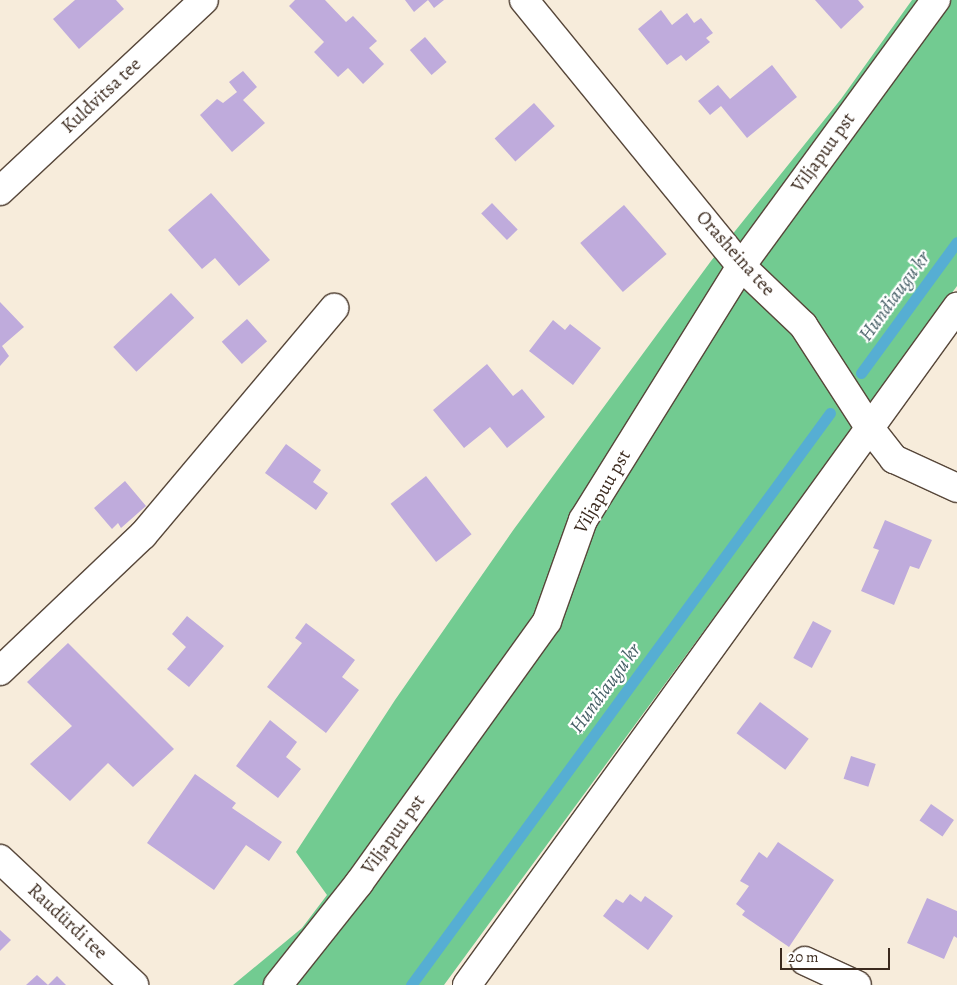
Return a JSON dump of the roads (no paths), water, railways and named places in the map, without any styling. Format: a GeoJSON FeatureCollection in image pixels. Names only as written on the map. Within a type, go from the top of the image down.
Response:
{"type":"FeatureCollection","features":[{"type":"Feature","properties":{"kind":"street","name":"Kuldvitsa tee"},"geometry":{"type":"LineString","coordinates":[[0,191],[204,0]]}},
{"type":"Feature","properties":{"kind":"street","name":"Orasheina tee"},"geometry":{"type":"LineString","coordinates":[[524,0],[741,266],[803,325],[869,427],[894,459],[957,488]]}},
{"type":"Feature","properties":{"kind":"street","name":"Viljapuu pst"},"geometry":{"type":"LineString","coordinates":[[278,985],[359,883],[547,621],[583,520],[741,266],[936,0]]}},
{"type":"Feature","properties":{"kind":"street"},"geometry":{"type":"LineString","coordinates":[[466,985],[957,307]]}},
{"type":"Feature","properties":{"kind":"street"},"geometry":{"type":"LineString","coordinates":[[0,671],[143,535],[334,308]]}},
{"type":"Feature","properties":{"kind":"street","name":"Raudürdi tee"},"geometry":{"type":"LineString","coordinates":[[0,859],[134,985]]}},
{"type":"Feature","properties":{"kind":"street"},"geometry":{"type":"LineString","coordinates":[[805,961],[857,985]]}},
{"type":"Feature","properties":{"kind":"waterway","name":"Hundiaugu kr"},"geometry":{"type":"LineString","coordinates":[[861,373],[957,242]]}},
{"type":"Feature","properties":{"kind":"waterway","name":"Hundiaugu kr"},"geometry":{"type":"LineString","coordinates":[[411,985],[830,413]]}}]}
